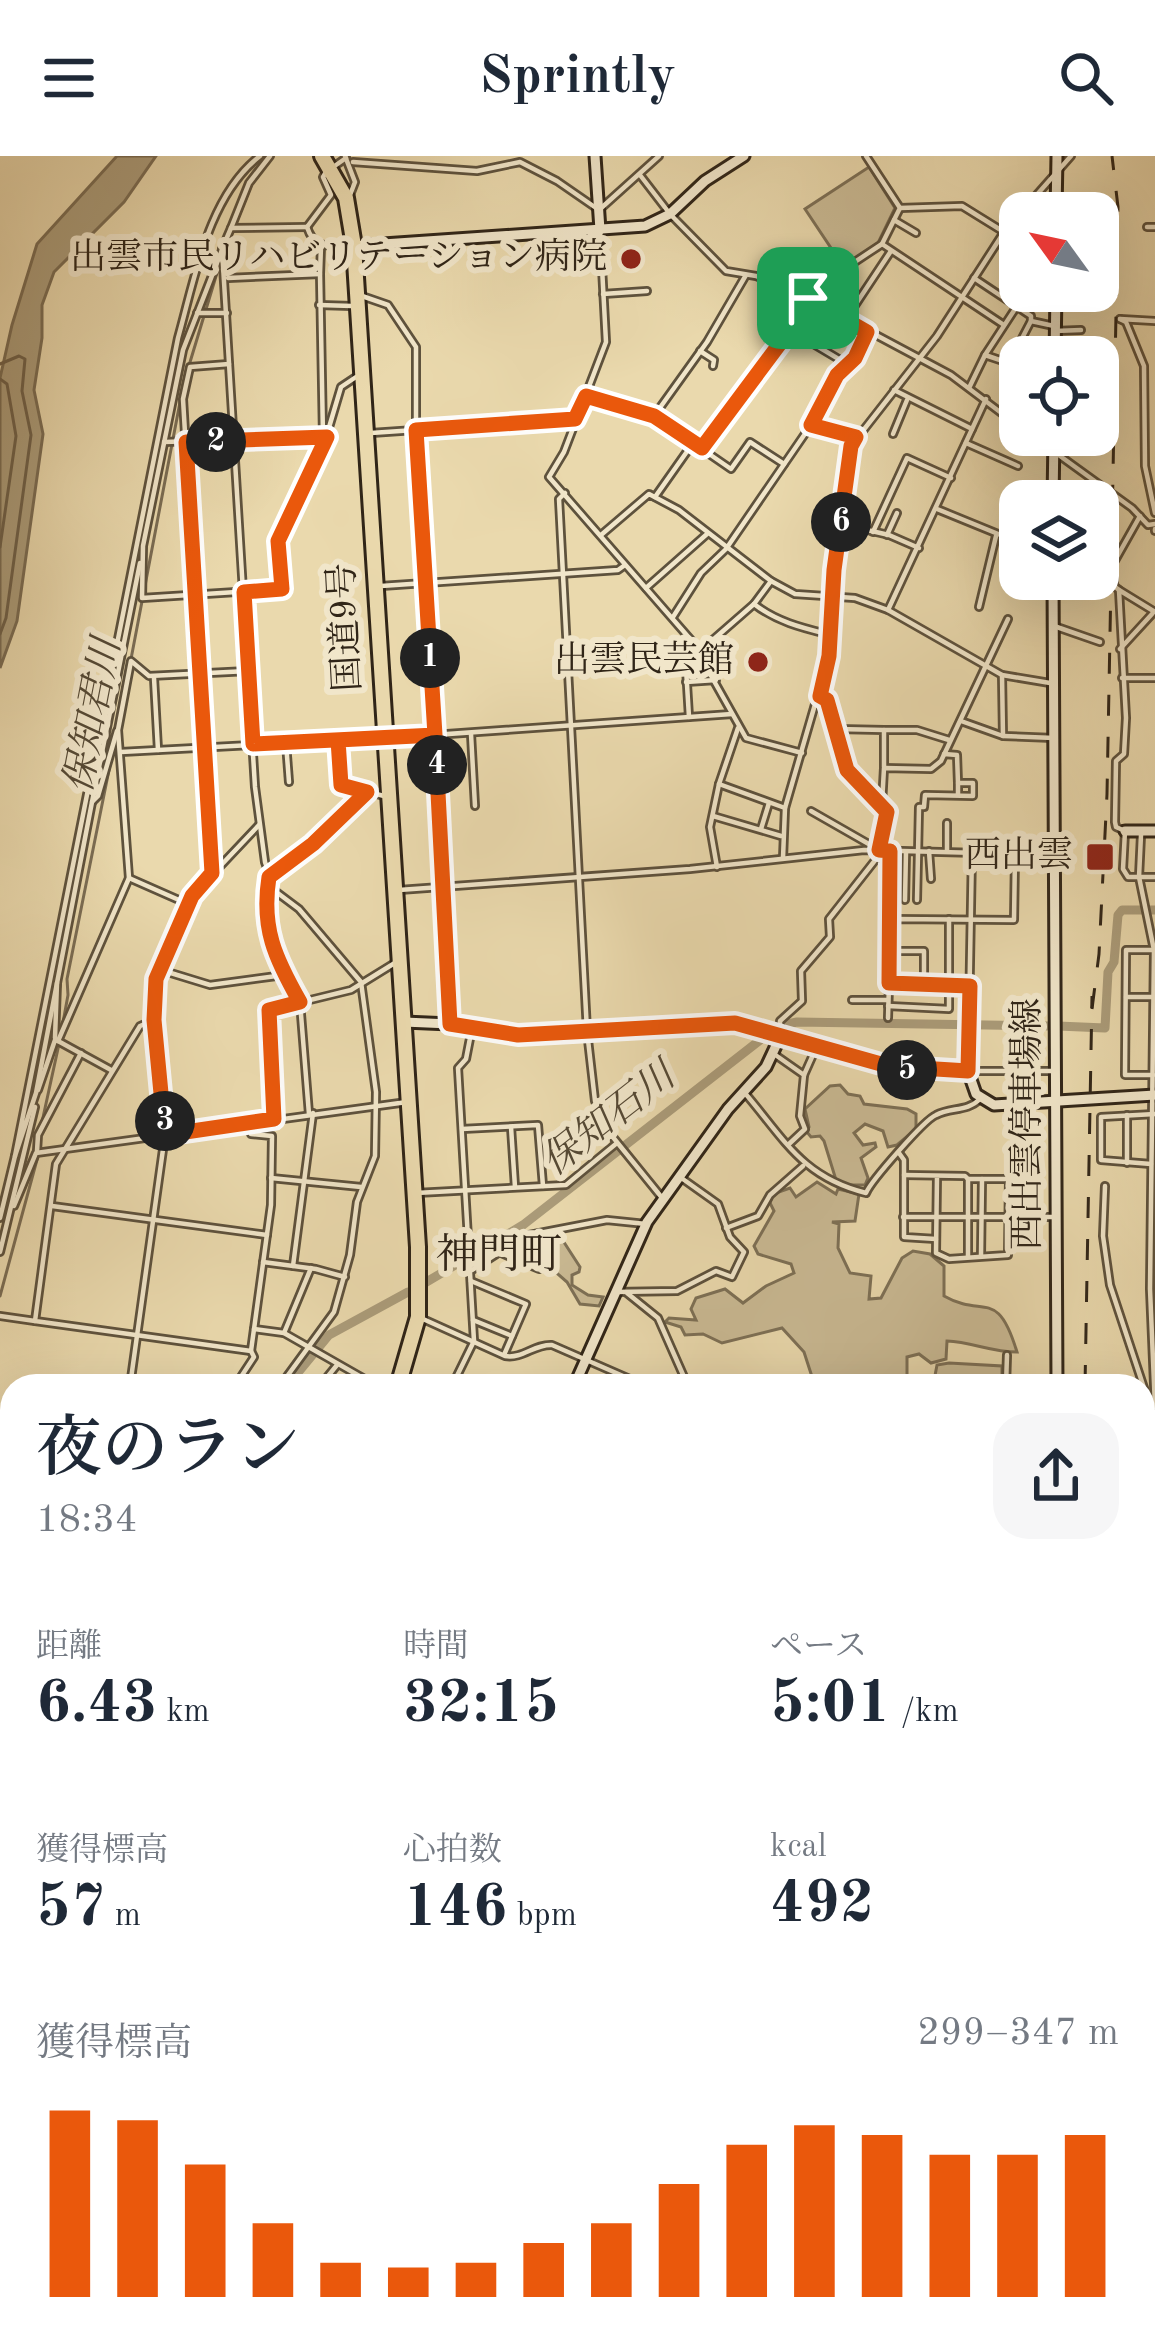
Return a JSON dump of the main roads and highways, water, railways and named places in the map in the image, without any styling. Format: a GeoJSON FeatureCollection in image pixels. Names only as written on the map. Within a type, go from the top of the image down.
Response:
{"type":"FeatureCollection","features":[{"type":"Feature","properties":{"kind":"highway","name":"国道9号"},"geometry":{"type":"LineString","coordinates":[[322,156],[346,198],[358,300],[418,1317],[401,1374]]}},
{"type":"Feature","properties":{"kind":"main road"},"geometry":{"type":"LineString","coordinates":[[595,156],[600,230]]}},
{"type":"Feature","properties":{"kind":"main road"},"geometry":{"type":"LineString","coordinates":[[354,246],[645,226],[670,214],[744,156]]}},
{"type":"Feature","properties":{"kind":"main road"},"geometry":{"type":"LineString","coordinates":[[1056,192],[1057,156]]}},
{"type":"Feature","properties":{"kind":"main road","name":"西出雲停車場線"},"geometry":{"type":"LineString","coordinates":[[1053,600],[1057,1374]]}},
{"type":"Feature","properties":{"kind":"main road"},"geometry":{"type":"LineString","coordinates":[[1124,831],[1155,831]]}},
{"type":"Feature","properties":{"kind":"main road"},"geometry":{"type":"LineString","coordinates":[[402,1022],[518,1035],[723,1022],[777,1030],[888,1066],[968,1071],[971,1088],[980,1099],[1001,1106],[1153,1095]]}},
{"type":"Feature","properties":{"kind":"main road"},"geometry":{"type":"LineString","coordinates":[[579,1374],[621,1292],[646,1224],[774,1054],[777,1030]]}},
{"type":"Feature","properties":{"kind":"water"},"geometry":{"type":"Polygon","coordinates":[[[117,156],[156,156],[124,202],[54,272],[42,305],[34,390],[43,434],[17,621],[0,668],[0,378],[12,325],[37,244],[117,156]]]}},
{"type":"Feature","properties":{"kind":"waterway","name":"保知君川"},"geometry":{"type":"LineString","coordinates":[[184,382],[220,263],[253,181]]}},
{"type":"Feature","properties":{"kind":"waterway","name":"保知君川"},"geometry":{"type":"LineString","coordinates":[[131,659],[181,397]]}},
{"type":"Feature","properties":{"kind":"waterway","name":"保知君川"},"geometry":{"type":"LineString","coordinates":[[62,1028],[67,979],[113,750]]}},
{"type":"Feature","properties":{"kind":"waterway","name":"保知石川"},"geometry":{"type":"LineString","coordinates":[[1058,1026],[1105,1028],[1118,915],[1122,910],[1155,910]]}},
{"type":"Feature","properties":{"kind":"waterway","name":"保知石川"},"geometry":{"type":"LineString","coordinates":[[423,1284],[523,1225],[778,1026],[797,1022],[1052,1026]]}},
{"type":"Feature","properties":{"kind":"waterway","name":"保知君川"},"geometry":{"type":"LineString","coordinates":[[42,1122],[59,1044]]}},
{"type":"Feature","properties":{"kind":"waterway","name":"保知君川"},"geometry":{"type":"LineString","coordinates":[[0,1296],[38,1156]]}},
{"type":"Feature","properties":{"kind":"waterway","name":"保知石川"},"geometry":{"type":"LineString","coordinates":[[297,1374],[329,1335],[408,1292]]}},
{"type":"Feature","properties":{"kind":"railway"},"geometry":{"type":"LineString","coordinates":[[1092,1009],[1107,794],[1118,207],[1112,156]]}},
{"type":"Feature","properties":{"kind":"railway"},"geometry":{"type":"LineString","coordinates":[[1085,1374],[1092,996]]}},
{"type":"Feature","properties":{"kind":"place","name":"出雲市民リハビリテーション病院"},"geometry":{"type":"Point","coordinates":[631,259]}},
{"type":"Feature","properties":{"kind":"place","name":"出雲民芸館"},"geometry":{"type":"Point","coordinates":[758,662]}},
{"type":"Feature","properties":{"kind":"place","name":"西出雲"},"geometry":{"type":"Point","coordinates":[1100,857]}},
{"type":"Feature","properties":{"kind":"district","name":"神門町"},"geometry":{"type":"Point","coordinates":[499,1257]}}]}
